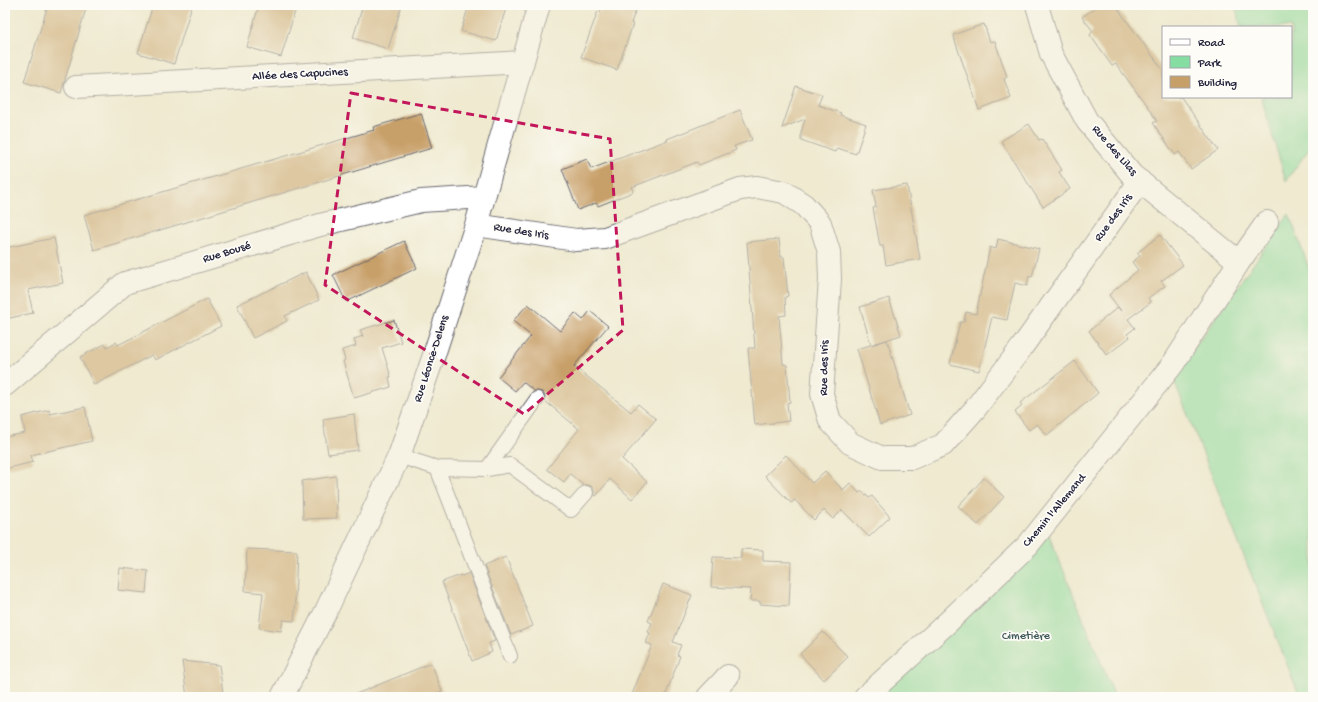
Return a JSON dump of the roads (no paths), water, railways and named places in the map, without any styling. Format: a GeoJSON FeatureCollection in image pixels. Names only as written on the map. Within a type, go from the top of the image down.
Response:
{"type":"FeatureCollection","features":[{"type":"Feature","properties":{"kind":"street","name":"Rue Léonce-Delens"},"geometry":{"type":"LineString","coordinates":[[282,697],[326,611],[399,456],[433,358],[476,225],[539,5]]}},
{"type":"Feature","properties":{"kind":"street","name":"Rue des Lilas"},"geometry":{"type":"LineString","coordinates":[[1037,5],[1051,54],[1087,121],[1132,175],[1239,262]]}},
{"type":"Feature","properties":{"kind":"street","name":"Allée des Capucines"},"geometry":{"type":"LineString","coordinates":[[76,87],[523,62]]}},
{"type":"Feature","properties":{"kind":"street","name":"Rue des Iris"},"geometry":{"type":"LineString","coordinates":[[476,225],[576,240],[605,238],[740,189],[757,188],[784,192],[804,205],[820,223],[829,252],[830,279],[822,394],[830,421],[850,443],[882,458],[912,458],[943,445],[975,409],[1022,348],[1140,181]]}},
{"type":"Feature","properties":{"kind":"street","name":"Rue Bousé"},"geometry":{"type":"LineString","coordinates":[[5,385],[125,283],[320,225],[421,201],[484,197]]}},
{"type":"Feature","properties":{"kind":"street","name":"Chemin l'Allemand"},"geometry":{"type":"LineString","coordinates":[[865,697],[948,622],[1028,545],[1173,364],[1239,262],[1268,222]]}},
{"type":"Feature","properties":{"kind":"street"},"geometry":{"type":"LineString","coordinates":[[708,697],[728,676]]}},
{"type":"Feature","properties":{"kind":"lane"},"geometry":{"type":"LineString","coordinates":[[487,469],[537,399]]}},
{"type":"Feature","properties":{"kind":"lane"},"geometry":{"type":"LineString","coordinates":[[399,456],[437,468],[487,469],[510,465],[571,510],[586,493]]}},
{"type":"Feature","properties":{"kind":"lane"},"geometry":{"type":"LineString","coordinates":[[437,468],[510,656]]}},
{"type":"Feature","properties":{"kind":"park label","name":"Cimetière"},"geometry":{"type":"Point","coordinates":[1026,637]}}]}
